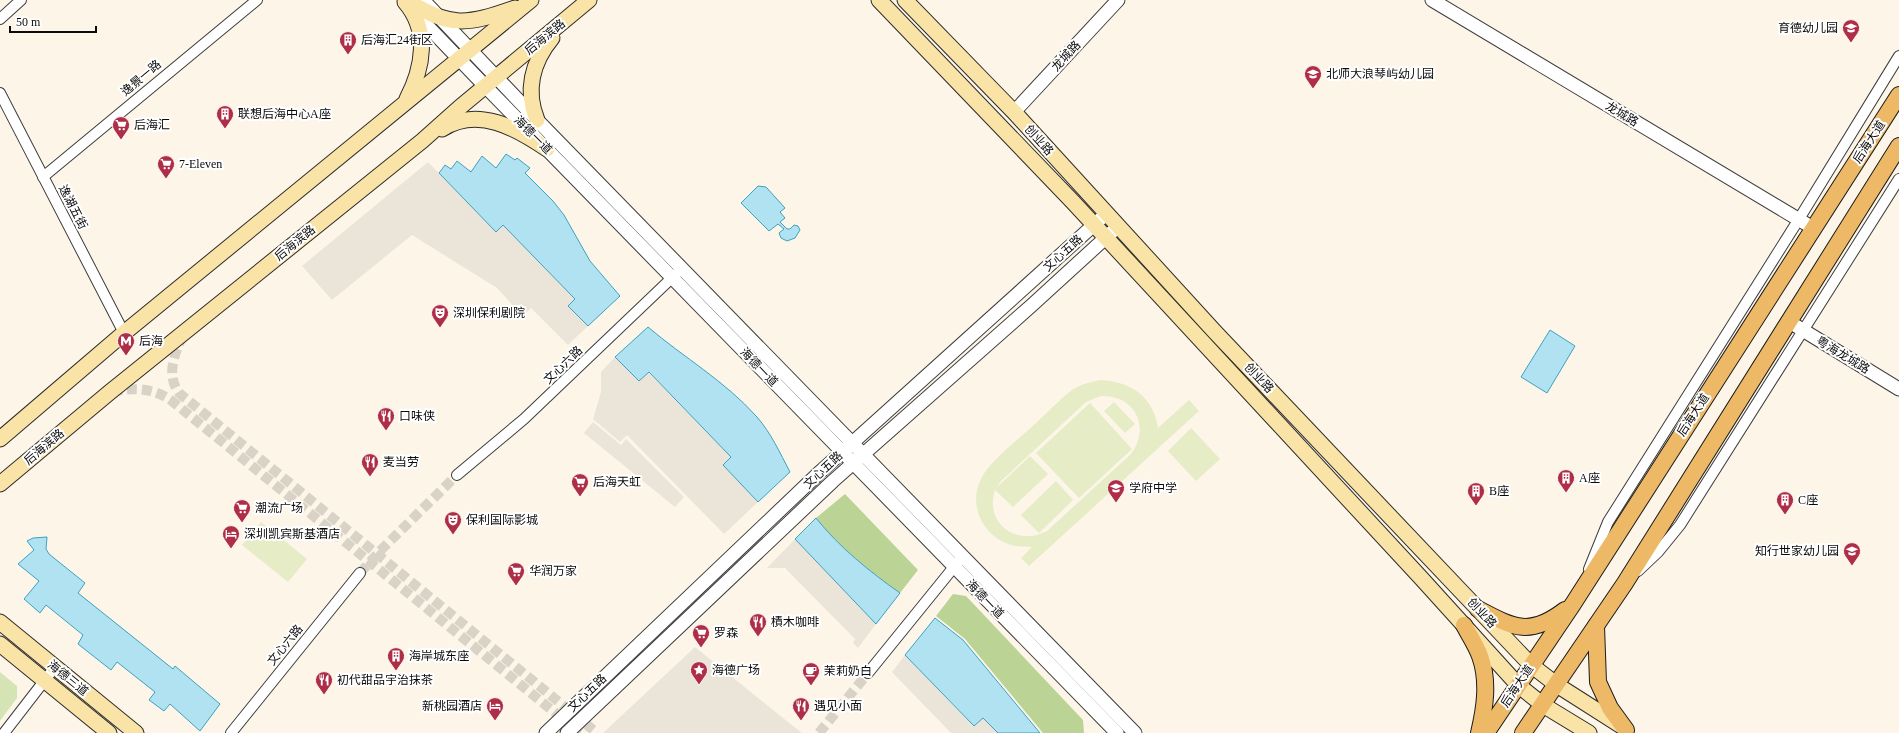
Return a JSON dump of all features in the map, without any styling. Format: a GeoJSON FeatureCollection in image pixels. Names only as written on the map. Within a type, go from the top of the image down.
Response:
{"type":"FeatureCollection","features":[{"type":"Feature","properties":{"kind":"main road"},"geometry":{"type":"LineString","coordinates":[[404,0],[419,9],[455,22],[482,20],[528,2]]}},
{"type":"Feature","properties":{"kind":"main road"},"geometry":{"type":"LineString","coordinates":[[404,0],[413,12],[418,28],[422,56],[420,70],[404,105]]}},
{"type":"Feature","properties":{"kind":"main road","name":"后海滨路"},"geometry":{"type":"LineString","coordinates":[[0,484],[422,140],[589,0]]}},
{"type":"Feature","properties":{"kind":"main road","name":"创业路"},"geometry":{"type":"LineString","coordinates":[[905,0],[1014,112],[1117,227],[1531,666],[1629,731]]}},
{"type":"Feature","properties":{"kind":"main road"},"geometry":{"type":"LineString","coordinates":[[0,439],[124,333],[528,2]]}},
{"type":"Feature","properties":{"kind":"main road","name":"创业路"},"geometry":{"type":"LineString","coordinates":[[885,2],[1094,225],[1518,685],[1543,704],[1589,733]]}},
{"type":"Feature","properties":{"kind":"main road"},"geometry":{"type":"LineString","coordinates":[[537,120],[533,112],[531,80],[542,50],[565,20]]}},
{"type":"Feature","properties":{"kind":"main road","name":"后海大道"},"geometry":{"type":"LineString","coordinates":[[1486,733],[1572,604],[1899,95]]}},
{"type":"Feature","properties":{"kind":"main road"},"geometry":{"type":"LineString","coordinates":[[422,140],[453,122],[480,118],[512,128],[530,137],[548,149]]}},
{"type":"Feature","properties":{"kind":"main road"},"geometry":{"type":"LineString","coordinates":[[1524,733],[1625,583],[1899,146]]}},
{"type":"Feature","properties":{"kind":"main road"},"geometry":{"type":"LineString","coordinates":[[1478,609],[1504,623],[1530,627],[1551,621],[1572,604]]}},
{"type":"Feature","properties":{"kind":"main road","name":"海德三道"},"geometry":{"type":"LineString","coordinates":[[0,622],[136,733]]}},
{"type":"Feature","properties":{"kind":"main road"},"geometry":{"type":"LineString","coordinates":[[1464,625],[1480,656],[1486,689],[1484,712],[1479,733]]}},
{"type":"Feature","properties":{"kind":"main road"},"geometry":{"type":"LineString","coordinates":[[1596,626],[1598,682],[1610,708],[1629,731]]}},
{"type":"Feature","properties":{"kind":"main road","name":"海德三道"},"geometry":{"type":"LineString","coordinates":[[0,644],[109,733]]}},
{"type":"Feature","properties":{"kind":"street"},"geometry":{"type":"LineString","coordinates":[[0,19],[21,0]]}},
{"type":"Feature","properties":{"kind":"street","name":"逸景一路"},"geometry":{"type":"LineString","coordinates":[[43,177],[257,0]]}},
{"type":"Feature","properties":{"kind":"street","name":"海德一道"},"geometry":{"type":"LineString","coordinates":[[404,0],[465,55],[548,149],[677,273]]}},
{"type":"Feature","properties":{"kind":"street","name":"海德一道"},"geometry":{"type":"LineString","coordinates":[[423,0],[439,17],[465,55]]}},
{"type":"Feature","properties":{"kind":"street","name":"龙城路"},"geometry":{"type":"LineString","coordinates":[[1014,112],[1118,0]]}},
{"type":"Feature","properties":{"kind":"street","name":"龙城路"},"geometry":{"type":"LineString","coordinates":[[1432,0],[1813,228]]}},
{"type":"Feature","properties":{"kind":"street"},"geometry":{"type":"LineString","coordinates":[[1583,587],[1608,522],[1799,220],[1899,56]]}},
{"type":"Feature","properties":{"kind":"street","name":"海德一道"},"geometry":{"type":"LineString","coordinates":[[490,82],[537,120],[677,273],[1124,731]]}},
{"type":"Feature","properties":{"kind":"street","name":"逸湖五街"},"geometry":{"type":"LineString","coordinates":[[0,93],[124,333]]}},
{"type":"Feature","properties":{"kind":"street"},"geometry":{"type":"LineString","coordinates":[[1625,583],[1658,552],[1680,525],[1899,179]]}},
{"type":"Feature","properties":{"kind":"street","name":"文心五路"},"geometry":{"type":"LineString","coordinates":[[546,733],[847,448],[1106,214]]}},
{"type":"Feature","properties":{"kind":"street","name":"文心五路"},"geometry":{"type":"LineString","coordinates":[[566,733],[857,459],[1031,306],[1117,227]]}},
{"type":"Feature","properties":{"kind":"street","name":"文心六路"},"geometry":{"type":"LineString","coordinates":[[457,475],[524,419],[677,273]]}},
{"type":"Feature","properties":{"kind":"street","name":"粤海龙城路"},"geometry":{"type":"LineString","coordinates":[[1788,321],[1899,389]]}},
{"type":"Feature","properties":{"kind":"street"},"geometry":{"type":"LineString","coordinates":[[868,673],[958,562]]}},
{"type":"Feature","properties":{"kind":"street","name":"文心六路"},"geometry":{"type":"LineString","coordinates":[[231,733],[360,573]]}},
{"type":"Feature","properties":{"kind":"street"},"geometry":{"type":"LineString","coordinates":[[4,733],[55,667]]}},
{"type":"Feature","properties":{"kind":"green space"},"geometry":{"type":"Polygon","coordinates":[[[1101,380],[1122,384],[1139,393],[1146,399],[1151,407],[1158,428],[1189,400],[1199,411],[1029,566],[1021,558],[1032,547],[1008,544],[991,533],[985,526],[980,518],[977,508],[977,489],[981,479],[991,464],[1063,397],[1079,386],[1101,380]],[[1101,396],[1086,402],[1001,481],[996,488],[1030,456],[1048,474],[1013,507],[995,490],[993,502],[994,513],[999,522],[1006,529],[1014,534],[1025,536],[1036,535],[1047,531],[1131,454],[1137,444],[1140,433],[1136,414],[1131,407],[1123,401],[1113,397],[1101,396]]]}},
{"type":"Feature","properties":{"kind":"green space"},"geometry":{"type":"Polygon","coordinates":[[[1114,402],[1135,424],[1125,433],[1104,411],[1114,402]]]}},
{"type":"Feature","properties":{"kind":"green space"},"geometry":{"type":"Polygon","coordinates":[[[1090,403],[1132,449],[1079,498],[1036,453],[1090,403]]]}},
{"type":"Feature","properties":{"kind":"green space"},"geometry":{"type":"Polygon","coordinates":[[[1191,428],[1220,459],[1196,481],[1168,451],[1191,428]]]}},
{"type":"Feature","properties":{"kind":"green space"},"geometry":{"type":"Polygon","coordinates":[[[1056,481],[1073,500],[1039,533],[1021,515],[1056,481]]]}},
{"type":"Feature","properties":{"kind":"green space"},"geometry":{"type":"Polygon","coordinates":[[[845,494],[918,570],[900,593],[855,558],[825,529],[816,518],[845,494]]]}},
{"type":"Feature","properties":{"kind":"green space"},"geometry":{"type":"Polygon","coordinates":[[[261,522],[307,559],[288,582],[242,545],[261,522]]]}},
{"type":"Feature","properties":{"kind":"green space"},"geometry":{"type":"Polygon","coordinates":[[[953,594],[966,596],[1083,720],[1084,733],[1043,733],[965,639],[936,616],[953,594]]]}},
{"type":"Feature","properties":{"kind":"green space"},"geometry":{"type":"Polygon","coordinates":[[[0,672],[17,686],[17,698],[0,721],[0,672]]]}},
{"type":"Feature","properties":{"kind":"shaded area"},"geometry":{"type":"Polygon","coordinates":[[[428,162],[495,231],[503,225],[575,299],[568,306],[588,326],[568,345],[531,308],[521,318],[509,301],[497,288],[412,235],[332,300],[302,266],[428,162]]]}},
{"type":"Feature","properties":{"kind":"shaded area"},"geometry":{"type":"Polygon","coordinates":[[[615,357],[639,381],[648,372],[731,457],[723,465],[758,502],[724,534],[627,435],[620,442],[593,419],[601,392],[601,372],[615,357]]]}},
{"type":"Feature","properties":{"kind":"shaded area"},"geometry":{"type":"Polygon","coordinates":[[[593,422],[621,445],[626,439],[684,497],[675,507],[584,433],[593,422]]]}},
{"type":"Feature","properties":{"kind":"shaded area"},"geometry":{"type":"Polygon","coordinates":[[[795,539],[876,624],[858,648],[853,643],[855,639],[785,568],[767,568],[795,539]]]}},
{"type":"Feature","properties":{"kind":"shaded area","name":"海德广场"},"geometry":{"type":"Polygon","coordinates":[[[695,647],[788,722],[802,733],[603,733],[695,647]]]}},
{"type":"Feature","properties":{"kind":"shaded area"},"geometry":{"type":"Polygon","coordinates":[[[905,655],[973,726],[983,718],[998,733],[951,733],[892,672],[905,655]]]}},
{"type":"Feature","properties":{"kind":"water"},"geometry":{"type":"Polygon","coordinates":[[[506,154],[515,160],[517,158],[530,168],[525,173],[553,201],[564,215],[590,261],[620,296],[588,326],[568,306],[575,299],[503,225],[496,232],[439,173],[445,165],[451,169],[457,161],[471,172],[482,156],[496,168],[506,154]]]}},
{"type":"Feature","properties":{"kind":"water"},"geometry":{"type":"Polygon","coordinates":[[[758,186],[766,187],[785,208],[780,212],[785,218],[780,222],[787,229],[790,229],[794,225],[798,226],[800,230],[795,238],[787,241],[781,238],[779,233],[784,229],[778,224],[769,231],[741,203],[758,186]]]}},
{"type":"Feature","properties":{"kind":"water"},"geometry":{"type":"Polygon","coordinates":[[[648,327],[718,381],[745,404],[762,423],[771,436],[790,472],[758,502],[723,465],[731,457],[649,372],[639,381],[615,357],[648,327]]]}},
{"type":"Feature","properties":{"kind":"water"},"geometry":{"type":"Polygon","coordinates":[[[1550,330],[1575,346],[1547,393],[1521,377],[1550,330]]]}},
{"type":"Feature","properties":{"kind":"water"},"geometry":{"type":"Polygon","coordinates":[[[816,518],[825,529],[855,558],[900,593],[876,624],[795,539],[816,518]]]}},
{"type":"Feature","properties":{"kind":"water"},"geometry":{"type":"Polygon","coordinates":[[[47,537],[46,549],[49,554],[85,583],[78,593],[173,669],[175,666],[220,704],[200,731],[170,704],[164,711],[149,700],[155,692],[117,662],[111,670],[78,644],[83,635],[46,605],[40,613],[24,599],[39,581],[18,564],[34,550],[27,541],[33,538],[47,537]]]}},
{"type":"Feature","properties":{"kind":"water"},"geometry":{"type":"Polygon","coordinates":[[[935,618],[963,640],[1040,733],[998,733],[983,718],[974,726],[905,655],[935,618]]]}},
{"type":"Feature","properties":{"kind":"tunnel"},"geometry":{"type":"LineString","coordinates":[[183,335],[174,357],[172,372],[175,386],[179,393],[597,733]]}},
{"type":"Feature","properties":{"kind":"tunnel"},"geometry":{"type":"LineString","coordinates":[[112,392],[128,389],[151,391],[158,393],[172,401],[580,733]]}},
{"type":"Feature","properties":{"kind":"tunnel"},"geometry":{"type":"LineString","coordinates":[[360,573],[382,549],[457,475]]}},
{"type":"Feature","properties":{"kind":"tunnel"},"geometry":{"type":"LineString","coordinates":[[819,733],[868,673]]}},
{"type":"Feature","properties":{"kind":"place","name":"育德幼儿园"},"geometry":{"type":"Point","coordinates":[1851,43]}},
{"type":"Feature","properties":{"kind":"place","name":"后海汇24街区"},"geometry":{"type":"Point","coordinates":[348,55]}},
{"type":"Feature","properties":{"kind":"place","name":"北师大浪琴屿幼儿园"},"geometry":{"type":"Point","coordinates":[1313,89]}},
{"type":"Feature","properties":{"kind":"place","name":"联想后海中心A座"},"geometry":{"type":"Point","coordinates":[225,129]}},
{"type":"Feature","properties":{"kind":"place","name":"后海汇"},"geometry":{"type":"Point","coordinates":[121,140]}},
{"type":"Feature","properties":{"kind":"place","name":"7-Eleven"},"geometry":{"type":"Point","coordinates":[166,179]}},
{"type":"Feature","properties":{"kind":"place","name":"深圳保利剧院"},"geometry":{"type":"Point","coordinates":[440,328]}},
{"type":"Feature","properties":{"kind":"place","name":"后海"},"geometry":{"type":"Point","coordinates":[126,356]}},
{"type":"Feature","properties":{"kind":"place","name":"口味侠"},"geometry":{"type":"Point","coordinates":[386,431]}},
{"type":"Feature","properties":{"kind":"place","name":"麦当劳"},"geometry":{"type":"Point","coordinates":[370,477]}},
{"type":"Feature","properties":{"kind":"place","name":"A座"},"geometry":{"type":"Point","coordinates":[1566,493]}},
{"type":"Feature","properties":{"kind":"place","name":"后海天虹"},"geometry":{"type":"Point","coordinates":[580,497]}},
{"type":"Feature","properties":{"kind":"place","name":"学府中学"},"geometry":{"type":"Point","coordinates":[1116,503]}},
{"type":"Feature","properties":{"kind":"place","name":"B座"},"geometry":{"type":"Point","coordinates":[1476,506]}},
{"type":"Feature","properties":{"kind":"place","name":"C座"},"geometry":{"type":"Point","coordinates":[1785,515]}},
{"type":"Feature","properties":{"kind":"place","name":"潮流广场"},"geometry":{"type":"Point","coordinates":[242,523]}},
{"type":"Feature","properties":{"kind":"place","name":"保利国际影城"},"geometry":{"type":"Point","coordinates":[453,535]}},
{"type":"Feature","properties":{"kind":"place","name":"深圳凯宾斯基酒店"},"geometry":{"type":"Point","coordinates":[231,549]}},
{"type":"Feature","properties":{"kind":"place","name":"知行世家幼儿园"},"geometry":{"type":"Point","coordinates":[1852,566]}},
{"type":"Feature","properties":{"kind":"place","name":"华润万家"},"geometry":{"type":"Point","coordinates":[516,586]}},
{"type":"Feature","properties":{"kind":"place","name":"樍木咖啡"},"geometry":{"type":"Point","coordinates":[758,637]}},
{"type":"Feature","properties":{"kind":"place","name":"罗森"},"geometry":{"type":"Point","coordinates":[701,648]}},
{"type":"Feature","properties":{"kind":"place","name":"海岸城东座"},"geometry":{"type":"Point","coordinates":[396,671]}},
{"type":"Feature","properties":{"kind":"place","name":"海德广场"},"geometry":{"type":"Point","coordinates":[699,685]}},
{"type":"Feature","properties":{"kind":"place","name":"茉莉奶白"},"geometry":{"type":"Point","coordinates":[811,686]}},
{"type":"Feature","properties":{"kind":"place","name":"初代甜品宇治抹茶"},"geometry":{"type":"Point","coordinates":[324,695]}},
{"type":"Feature","properties":{"kind":"place","name":"新桃园酒店"},"geometry":{"type":"Point","coordinates":[495,721]}},
{"type":"Feature","properties":{"kind":"place","name":"遇见小面"},"geometry":{"type":"Point","coordinates":[801,721]}}]}
